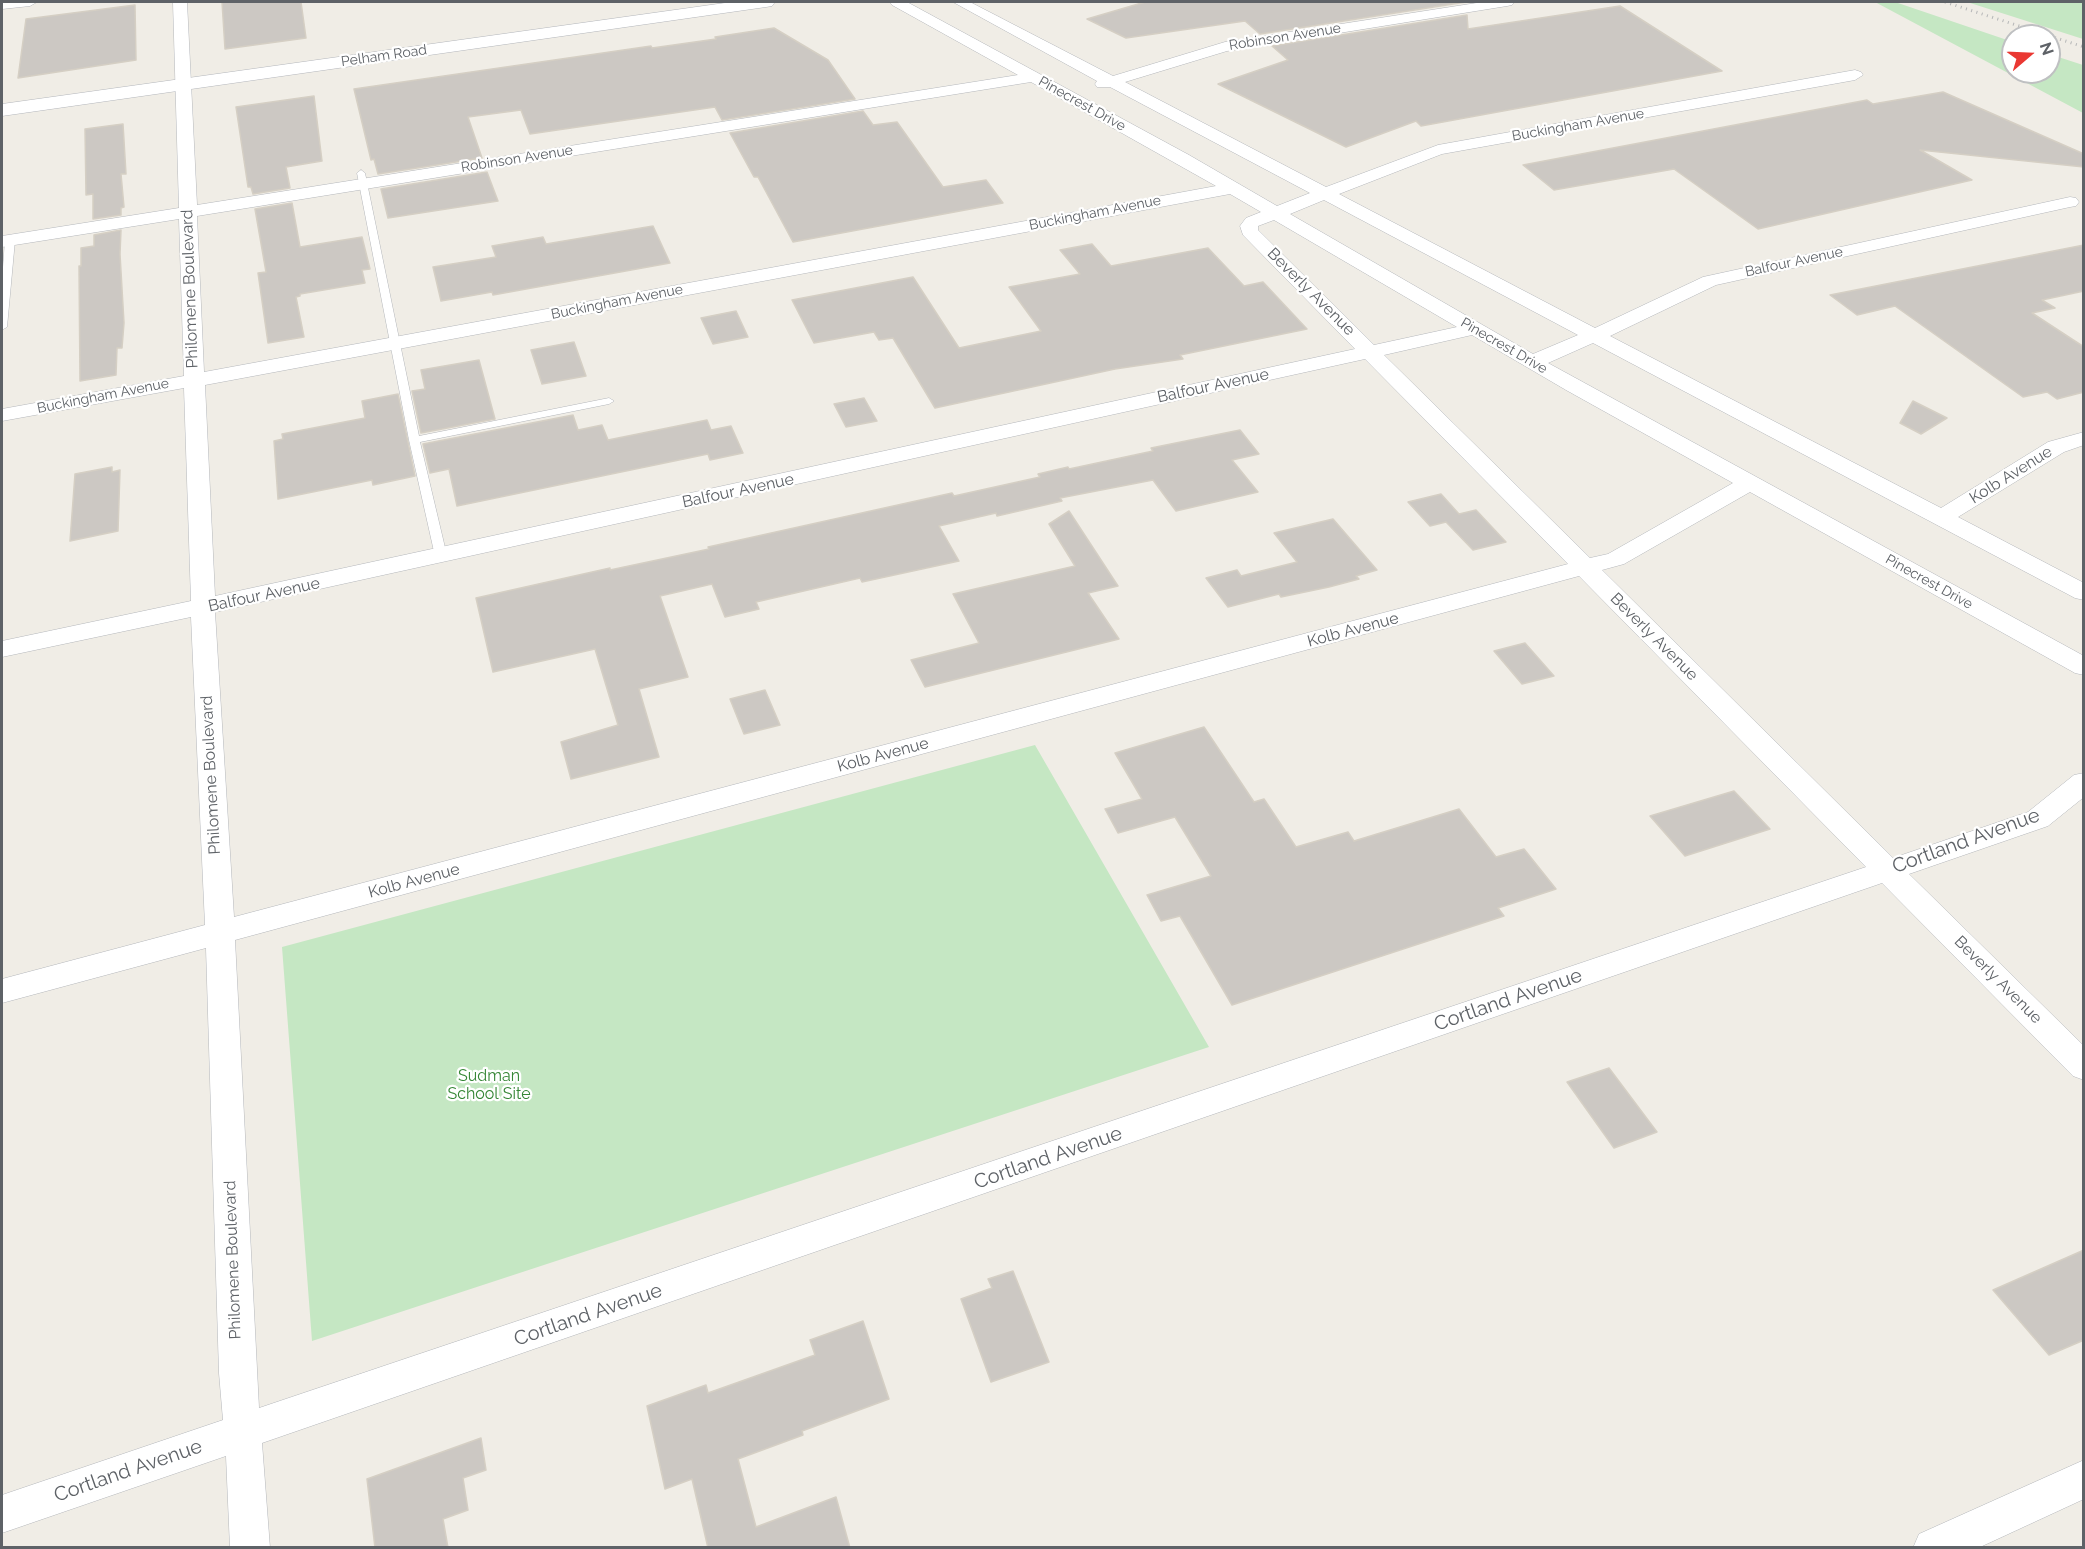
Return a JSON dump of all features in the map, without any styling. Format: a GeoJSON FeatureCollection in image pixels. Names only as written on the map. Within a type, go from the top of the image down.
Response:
{"type":"FeatureCollection","features":[{"type":"Feature","properties":{"kind":"main road","name":"Pelham Road"},"geometry":{"type":"LineString","coordinates":[[2,110],[766,2]]}},
{"type":"Feature","properties":{"kind":"street"},"geometry":{"type":"LineString","coordinates":[[2,5],[30,2]]}},
{"type":"Feature","properties":{"kind":"street","name":"Philomene Boulevard"},"geometry":{"type":"LineString","coordinates":[[180,2],[181,84],[241,1432],[248,1494],[250,1548]]}},
{"type":"Feature","properties":{"kind":"street","name":"Pinecrest Drive"},"geometry":{"type":"LineString","coordinates":[[897,2],[1232,188],[1532,362],[2084,667]]}},
{"type":"Feature","properties":{"kind":"street","name":"Robinson Avenue"},"geometry":{"type":"LineString","coordinates":[[1067,96],[1225,47],[1507,2]]}},
{"type":"Feature","properties":{"kind":"street","name":"Pinecrest Drive"},"geometry":{"type":"LineString","coordinates":[[927,19],[966,5],[2084,593]]}},
{"type":"Feature","properties":{"kind":"street","name":"Buckingham Avenue"},"geometry":{"type":"LineString","coordinates":[[1275,213],[1438,150],[1856,75]]}},
{"type":"Feature","properties":{"kind":"street","name":"Robinson Avenue"},"geometry":{"type":"LineString","coordinates":[[6,241],[187,212],[363,178],[1032,76]]}},
{"type":"Feature","properties":{"kind":"street","name":"Buckingham Avenue"},"geometry":{"type":"LineString","coordinates":[[2,415],[1232,188]]}},
{"type":"Feature","properties":{"kind":"street","name":"Balfour Avenue"},"geometry":{"type":"LineString","coordinates":[[1532,362],[1596,336],[1710,281],[2070,202]]}},
{"type":"Feature","properties":{"kind":"street","name":"Beverly Avenue"},"geometry":{"type":"LineString","coordinates":[[1275,213],[1252,222],[1249,231],[2084,1067]]}},
{"type":"Feature","properties":{"kind":"street","name":"Balfour Avenue"},"geometry":{"type":"LineString","coordinates":[[2,649],[204,608],[1474,329]]}},
{"type":"Feature","properties":{"kind":"street","name":"Kolb Avenue"},"geometry":{"type":"LineString","coordinates":[[1941,518],[2056,447],[2084,438]]}},
{"type":"Feature","properties":{"kind":"street","name":"Kolb Avenue"},"geometry":{"type":"LineString","coordinates":[[2,992],[1616,559],[1750,483]]}},
{"type":"Feature","properties":{"kind":"street","name":"Cortland Avenue"},"geometry":{"type":"LineString","coordinates":[[2,1514],[2038,819],[2084,782]]}},
{"type":"Feature","properties":{"kind":"street"},"geometry":{"type":"LineString","coordinates":[[1933,1548],[2084,1479]]}},
{"type":"Feature","properties":{"kind":"lane"},"geometry":{"type":"LineString","coordinates":[[363,178],[414,440],[441,556]]}},
{"type":"Feature","properties":{"kind":"lane"},"geometry":{"type":"LineString","coordinates":[[2,327],[6,241]]}},
{"type":"Feature","properties":{"kind":"lane"},"geometry":{"type":"LineString","coordinates":[[414,440],[609,400]]}},
{"type":"Feature","properties":{"kind":"green space"},"geometry":{"type":"Polygon","coordinates":[[[1875,2],[1895,2],[2001,38],[2001,69],[1875,2]]]}},
{"type":"Feature","properties":{"kind":"green space"},"geometry":{"type":"Polygon","coordinates":[[[1967,2],[2083,2],[2083,39],[2061,32],[2061,24],[2036,24],[1967,2]]]}},
{"type":"Feature","properties":{"kind":"green space"},"geometry":{"type":"Polygon","coordinates":[[[2061,58],[2083,65],[2083,113],[2029,84],[2061,84],[2061,58]]]}},
{"type":"Feature","properties":{"kind":"green space","name":"Sudman School Site"},"geometry":{"type":"Polygon","coordinates":[[[1035,745],[1209,1047],[312,1341],[282,947],[1035,745]]]}},
{"type":"Feature","properties":{"kind":"building"},"geometry":{"type":"Polygon","coordinates":[[[222,2],[301,2],[306,38],[225,49],[222,2]]]}},
{"type":"Feature","properties":{"kind":"building"},"geometry":{"type":"Polygon","coordinates":[[[1145,2],[1466,2],[1260,34],[1245,21],[1126,38],[1087,19],[1145,2]]]}},
{"type":"Feature","properties":{"kind":"building"},"geometry":{"type":"Polygon","coordinates":[[[135,5],[136,60],[18,78],[26,19],[135,5]]]}},
{"type":"Feature","properties":{"kind":"building"},"geometry":{"type":"Polygon","coordinates":[[[1620,6],[1722,71],[1421,126],[1416,121],[1346,147],[1218,84],[1288,60],[1272,46],[1467,15],[1468,29],[1620,6]]]}},
{"type":"Feature","properties":{"kind":"building"},"geometry":{"type":"Polygon","coordinates":[[[774,28],[828,60],[855,99],[722,120],[715,107],[530,134],[521,110],[468,117],[482,158],[378,174],[374,159],[371,160],[354,89],[651,46],[652,48],[716,39],[715,37],[774,28]]]}},
{"type":"Feature","properties":{"kind":"building"},"geometry":{"type":"Polygon","coordinates":[[[1943,92],[2084,154],[2084,167],[1920,150],[1972,180],[1758,229],[1674,169],[1554,190],[1523,165],[1867,100],[1873,104],[1943,92]]]}},
{"type":"Feature","properties":{"kind":"building"},"geometry":{"type":"Polygon","coordinates":[[[314,96],[322,161],[286,167],[290,188],[253,194],[251,187],[248,187],[236,107],[314,96]]]}},
{"type":"Feature","properties":{"kind":"building"},"geometry":{"type":"Polygon","coordinates":[[[863,111],[873,125],[897,122],[943,187],[986,180],[1003,203],[793,242],[758,177],[754,177],[730,133],[863,111]]]}},
{"type":"Feature","properties":{"kind":"building"},"geometry":{"type":"Polygon","coordinates":[[[123,124],[126,174],[121,174],[124,207],[121,208],[121,215],[93,219],[93,194],[86,195],[85,129],[123,124]]]}},
{"type":"Feature","properties":{"kind":"building"},"geometry":{"type":"Polygon","coordinates":[[[487,172],[498,201],[388,218],[381,189],[487,172]]]}},
{"type":"Feature","properties":{"kind":"building"},"geometry":{"type":"Polygon","coordinates":[[[292,203],[300,247],[362,237],[370,269],[362,270],[365,283],[300,294],[296,297],[304,337],[268,343],[258,273],[266,272],[255,209],[292,203]]]}},
{"type":"Feature","properties":{"kind":"building"},"geometry":{"type":"Polygon","coordinates":[[[653,226],[670,263],[493,295],[492,292],[441,301],[433,267],[496,257],[492,246],[543,237],[546,244],[653,226]]]}},
{"type":"Feature","properties":{"kind":"building"},"geometry":{"type":"Polygon","coordinates":[[[121,230],[124,323],[122,348],[117,348],[116,375],[80,381],[79,266],[81,266],[81,248],[94,246],[94,235],[121,230]]]}},
{"type":"Feature","properties":{"kind":"building"},"geometry":{"type":"Polygon","coordinates":[[[1092,244],[1111,266],[1208,248],[1244,286],[1263,282],[1307,329],[1180,355],[1183,359],[1115,369],[935,408],[893,338],[879,340],[874,332],[814,343],[792,300],[913,277],[959,348],[1041,331],[1009,287],[1080,274],[1060,250],[1092,244]]]}},
{"type":"Feature","properties":{"kind":"building"},"geometry":{"type":"Polygon","coordinates":[[[2084,245],[2084,291],[2042,300],[2055,308],[2032,313],[2084,347],[2084,392],[2057,399],[2047,392],[2023,397],[1895,306],[1857,315],[1830,295],[2084,245]]]}},
{"type":"Feature","properties":{"kind":"building"},"geometry":{"type":"Polygon","coordinates":[[[736,311],[748,337],[713,344],[701,318],[736,311]]]}},
{"type":"Feature","properties":{"kind":"building"},"geometry":{"type":"Polygon","coordinates":[[[574,342],[586,376],[542,384],[531,350],[574,342]]]}},
{"type":"Feature","properties":{"kind":"building"},"geometry":{"type":"Polygon","coordinates":[[[479,360],[495,419],[421,433],[412,391],[425,389],[421,370],[479,360]]]}},
{"type":"Feature","properties":{"kind":"building"},"geometry":{"type":"Polygon","coordinates":[[[398,394],[415,476],[373,485],[372,480],[278,499],[274,441],[283,439],[282,434],[365,418],[362,401],[398,394]]]}},
{"type":"Feature","properties":{"kind":"building"},"geometry":{"type":"Polygon","coordinates":[[[864,398],[877,421],[846,427],[834,404],[864,398]]]}},
{"type":"Feature","properties":{"kind":"building"},"geometry":{"type":"Polygon","coordinates":[[[1913,401],[1947,418],[1921,434],[1900,423],[1913,401]]]}},
{"type":"Feature","properties":{"kind":"building"},"geometry":{"type":"Polygon","coordinates":[[[573,415],[578,430],[602,425],[608,440],[707,420],[711,430],[731,426],[743,453],[710,460],[708,454],[457,506],[449,469],[430,473],[423,444],[573,415]]]}},
{"type":"Feature","properties":{"kind":"building"},"geometry":{"type":"Polygon","coordinates":[[[1240,430],[1259,454],[1232,460],[1258,492],[1176,511],[1153,480],[1060,498],[1062,501],[997,516],[996,513],[939,526],[959,561],[862,582],[860,578],[756,602],[759,609],[725,617],[712,584],[660,596],[688,677],[639,689],[659,757],[571,779],[561,742],[618,725],[595,649],[493,672],[476,598],[709,549],[708,547],[952,493],[954,496],[1040,477],[1038,474],[1068,467],[1069,469],[1153,451],[1151,448],[1240,430]]]}},
{"type":"Feature","properties":{"kind":"building"},"geometry":{"type":"Polygon","coordinates":[[[112,467],[112,472],[120,470],[118,531],[70,541],[75,474],[112,467]]]}},
{"type":"Feature","properties":{"kind":"building"},"geometry":{"type":"Polygon","coordinates":[[[1441,494],[1459,514],[1476,510],[1506,542],[1473,550],[1446,522],[1430,526],[1408,502],[1441,494]]]}},
{"type":"Feature","properties":{"kind":"building"},"geometry":{"type":"Polygon","coordinates":[[[1069,511],[1118,586],[1088,593],[1119,639],[925,687],[911,660],[979,643],[953,594],[1075,566],[1049,524],[1069,511]]]}},
{"type":"Feature","properties":{"kind":"building"},"geometry":{"type":"Polygon","coordinates":[[[1333,519],[1377,570],[1356,576],[1359,579],[1329,587],[1281,597],[1279,594],[1228,607],[1206,578],[1237,570],[1241,576],[1297,562],[1274,533],[1333,519]]]}},
{"type":"Feature","properties":{"kind":"building"},"geometry":{"type":"Polygon","coordinates":[[[1525,643],[1554,676],[1522,684],[1494,651],[1525,643]]]}},
{"type":"Feature","properties":{"kind":"building"},"geometry":{"type":"Polygon","coordinates":[[[765,690],[780,725],[744,734],[730,699],[765,690]]]}},
{"type":"Feature","properties":{"kind":"building"},"geometry":{"type":"Polygon","coordinates":[[[1204,727],[1254,802],[1264,799],[1296,847],[1348,832],[1354,841],[1459,809],[1496,857],[1524,849],[1556,889],[1498,908],[1504,916],[1232,1005],[1180,916],[1161,921],[1147,895],[1211,876],[1175,817],[1118,833],[1105,809],[1142,799],[1115,753],[1204,727]]]}},
{"type":"Feature","properties":{"kind":"building"},"geometry":{"type":"Polygon","coordinates":[[[1734,791],[1770,829],[1685,856],[1650,816],[1734,791]]]}},
{"type":"Feature","properties":{"kind":"building"},"geometry":{"type":"Polygon","coordinates":[[[1609,1068],[1657,1132],[1614,1148],[1567,1082],[1609,1068]]]}},
{"type":"Feature","properties":{"kind":"building"},"geometry":{"type":"Polygon","coordinates":[[[2084,1250],[2084,1340],[2049,1355],[1993,1290],[2084,1250]]]}},
{"type":"Feature","properties":{"kind":"building"},"geometry":{"type":"Polygon","coordinates":[[[1013,1271],[1049,1362],[991,1382],[961,1299],[992,1288],[988,1279],[1013,1271]]]}},
{"type":"Feature","properties":{"kind":"building"},"geometry":{"type":"Polygon","coordinates":[[[863,1321],[889,1399],[802,1431],[803,1435],[738,1459],[756,1527],[836,1497],[850,1548],[708,1548],[692,1479],[665,1489],[647,1406],[706,1385],[708,1393],[815,1355],[810,1340],[863,1321]]]}},
{"type":"Feature","properties":{"kind":"building"},"geometry":{"type":"Polygon","coordinates":[[[481,1438],[486,1470],[463,1478],[468,1510],[443,1519],[448,1548],[375,1548],[367,1479],[481,1438]]]}},
{"type":"Feature","properties":{"kind":"railway"},"geometry":{"type":"LineString","coordinates":[[1945,2],[2084,47]]}}]}
